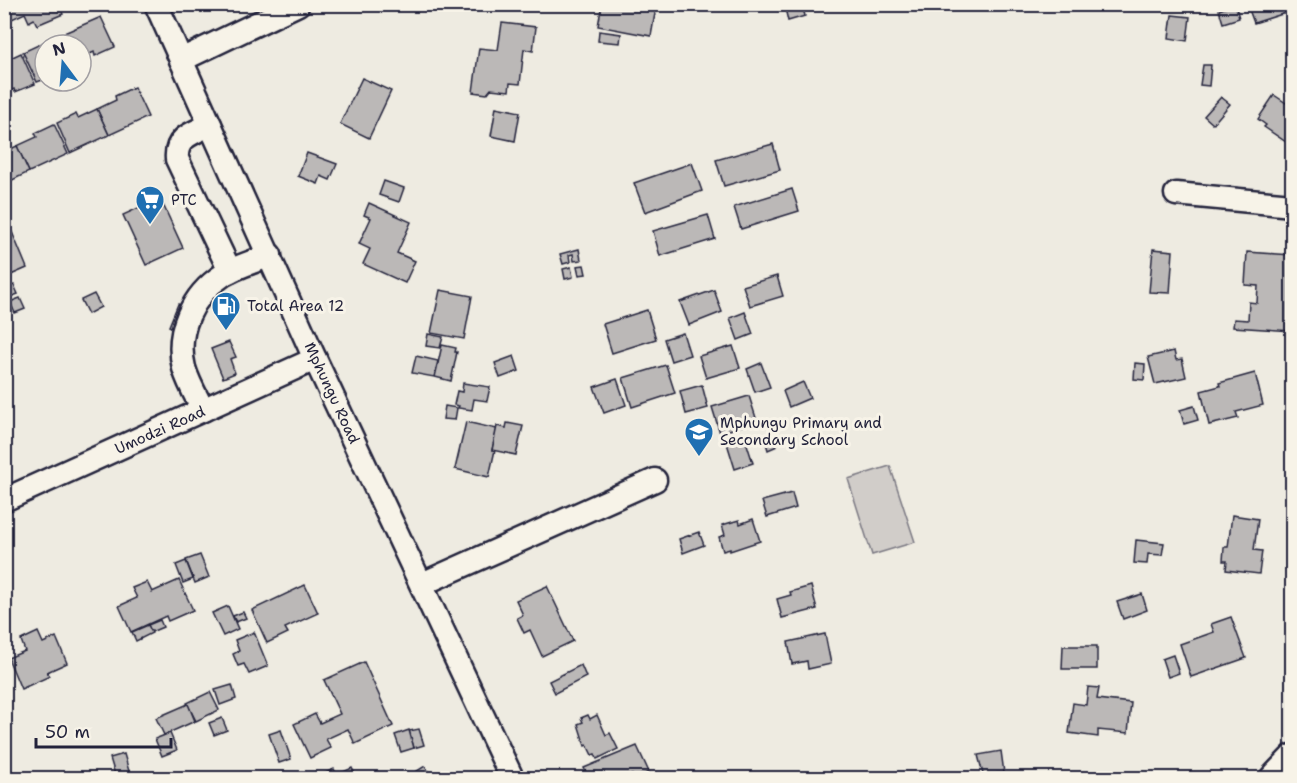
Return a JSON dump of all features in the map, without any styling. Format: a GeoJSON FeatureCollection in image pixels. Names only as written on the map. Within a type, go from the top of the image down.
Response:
{"type":"FeatureCollection","features":[{"type":"Feature","properties":{"kind":"street","name":"Mphungu Road"},"geometry":{"type":"LineString","coordinates":[[156,4],[315,359],[512,778]]}},
{"type":"Feature","properties":{"kind":"street"},"geometry":{"type":"LineString","coordinates":[[181,60],[298,4]]}},
{"type":"Feature","properties":{"kind":"street"},"geometry":{"type":"LineString","coordinates":[[210,125],[183,138],[177,148],[177,159],[230,271]]}},
{"type":"Feature","properties":{"kind":"street"},"geometry":{"type":"LineString","coordinates":[[1176,194],[1293,205]]}},
{"type":"Feature","properties":{"kind":"street"},"geometry":{"type":"LineString","coordinates":[[203,410],[184,366],[182,336],[186,321],[201,294],[211,283],[230,271],[270,255]]}},
{"type":"Feature","properties":{"kind":"street","name":"Umodzi Road"},"geometry":{"type":"LineString","coordinates":[[4,500],[315,359]]}},
{"type":"Feature","properties":{"kind":"street"},"geometry":{"type":"LineString","coordinates":[[422,585],[655,480]]}},
{"type":"Feature","properties":{"kind":"street"},"geometry":{"type":"LineString","coordinates":[[1271,778],[1293,756]]}},
{"type":"Feature","properties":{"kind":"shaded area"},"geometry":{"type":"Polygon","coordinates":[[[890,466],[915,542],[872,555],[848,479],[890,466]]]}},
{"type":"Feature","properties":{"kind":"building"},"geometry":{"type":"Polygon","coordinates":[[[4,4],[59,4],[63,14],[37,25],[34,19],[29,22],[25,13],[5,22],[9,29],[4,30],[4,4]]]}},
{"type":"Feature","properties":{"kind":"building"},"geometry":{"type":"Polygon","coordinates":[[[602,4],[636,4],[656,8],[651,36],[598,26],[602,4]]]}},
{"type":"Feature","properties":{"kind":"building"},"geometry":{"type":"Polygon","coordinates":[[[784,4],[802,4],[805,16],[788,21],[784,4]]]}},
{"type":"Feature","properties":{"kind":"building"},"geometry":{"type":"Polygon","coordinates":[[[1235,4],[1239,18],[1223,23],[1219,10],[1235,4]]]}},
{"type":"Feature","properties":{"kind":"building"},"geometry":{"type":"Polygon","coordinates":[[[1247,4],[1290,4],[1292,11],[1254,23],[1247,4]]]}},
{"type":"Feature","properties":{"kind":"building"},"geometry":{"type":"Polygon","coordinates":[[[1172,15],[1190,17],[1187,41],[1169,38],[1172,15]]]}},
{"type":"Feature","properties":{"kind":"building"},"geometry":{"type":"Polygon","coordinates":[[[101,17],[115,47],[95,56],[93,33],[64,33],[101,17]]]}},
{"type":"Feature","properties":{"kind":"building"},"geometry":{"type":"Polygon","coordinates":[[[502,23],[536,27],[533,51],[524,49],[520,84],[510,83],[509,91],[491,89],[487,94],[473,92],[479,48],[498,50],[502,23]]]}},
{"type":"Feature","properties":{"kind":"building"},"geometry":{"type":"Polygon","coordinates":[[[599,31],[621,34],[620,43],[598,41],[599,31]]]}},
{"type":"Feature","properties":{"kind":"building"},"geometry":{"type":"Polygon","coordinates":[[[33,47],[33,73],[23,52],[33,47]]]}},
{"type":"Feature","properties":{"kind":"building"},"geometry":{"type":"Polygon","coordinates":[[[21,53],[33,80],[33,85],[15,92],[14,89],[4,93],[4,61],[21,53]]]}},
{"type":"Feature","properties":{"kind":"building"},"geometry":{"type":"Polygon","coordinates":[[[1203,65],[1211,65],[1209,86],[1200,85],[1203,65]]]}},
{"type":"Feature","properties":{"kind":"building"},"geometry":{"type":"Polygon","coordinates":[[[362,78],[391,91],[369,138],[340,124],[362,78]]]}},
{"type":"Feature","properties":{"kind":"building"},"geometry":{"type":"Polygon","coordinates":[[[134,87],[148,117],[109,135],[97,109],[116,100],[115,96],[134,87]]]}},
{"type":"Feature","properties":{"kind":"building"},"geometry":{"type":"Polygon","coordinates":[[[1274,95],[1292,107],[1292,146],[1264,127],[1266,125],[1258,119],[1274,95]]]}},
{"type":"Feature","properties":{"kind":"building"},"geometry":{"type":"Polygon","coordinates":[[[1221,97],[1230,104],[1213,124],[1204,116],[1221,97]]]}},
{"type":"Feature","properties":{"kind":"building"},"geometry":{"type":"Polygon","coordinates":[[[496,107],[520,112],[515,141],[491,136],[496,107]]]}},
{"type":"Feature","properties":{"kind":"building"},"geometry":{"type":"Polygon","coordinates":[[[97,109],[109,135],[70,153],[57,123],[76,114],[78,118],[97,109]]]}},
{"type":"Feature","properties":{"kind":"building"},"geometry":{"type":"Polygon","coordinates":[[[54,124],[68,154],[29,172],[17,146],[37,137],[35,133],[54,124]]]}},
{"type":"Feature","properties":{"kind":"building"},"geometry":{"type":"Polygon","coordinates":[[[773,144],[780,170],[724,186],[716,160],[773,144]]]}},
{"type":"Feature","properties":{"kind":"building"},"geometry":{"type":"Polygon","coordinates":[[[17,146],[29,172],[4,184],[4,152],[17,146]]]}},
{"type":"Feature","properties":{"kind":"building"},"geometry":{"type":"Polygon","coordinates":[[[307,153],[337,164],[330,180],[321,176],[318,184],[298,176],[307,153]]]}},
{"type":"Feature","properties":{"kind":"building"},"geometry":{"type":"Polygon","coordinates":[[[692,163],[702,191],[645,212],[634,183],[692,163]]]}},
{"type":"Feature","properties":{"kind":"building"},"geometry":{"type":"Polygon","coordinates":[[[384,181],[404,188],[399,202],[379,195],[384,181]]]}},
{"type":"Feature","properties":{"kind":"building"},"geometry":{"type":"Polygon","coordinates":[[[792,189],[799,211],[741,229],[734,207],[792,189]]]}},
{"type":"Feature","properties":{"kind":"building"},"geometry":{"type":"Polygon","coordinates":[[[160,198],[183,248],[146,265],[123,215],[160,198]]]}},
{"type":"Feature","properties":{"kind":"building"},"geometry":{"type":"Polygon","coordinates":[[[369,203],[411,222],[397,253],[415,261],[405,283],[363,264],[370,249],[359,244],[371,218],[364,215],[369,203]]]}},
{"type":"Feature","properties":{"kind":"building"},"geometry":{"type":"Polygon","coordinates":[[[708,215],[715,239],[660,256],[653,231],[708,215]]]}},
{"type":"Feature","properties":{"kind":"building"},"geometry":{"type":"Polygon","coordinates":[[[12,232],[27,268],[4,278],[4,235],[12,232]]]}},
{"type":"Feature","properties":{"kind":"building"},"geometry":{"type":"Polygon","coordinates":[[[579,249],[581,260],[574,261],[573,254],[569,255],[570,262],[563,264],[560,254],[579,249]]]}},
{"type":"Feature","properties":{"kind":"building"},"geometry":{"type":"Polygon","coordinates":[[[1153,249],[1173,251],[1170,293],[1149,292],[1153,249]]]}},
{"type":"Feature","properties":{"kind":"building"},"geometry":{"type":"Polygon","coordinates":[[[1247,252],[1292,255],[1292,331],[1233,327],[1234,319],[1248,320],[1249,302],[1257,303],[1258,286],[1245,285],[1247,252]]]}},
{"type":"Feature","properties":{"kind":"building"},"geometry":{"type":"Polygon","coordinates":[[[584,265],[586,274],[579,275],[577,266],[584,265]]]}},
{"type":"Feature","properties":{"kind":"building"},"geometry":{"type":"Polygon","coordinates":[[[571,267],[573,277],[565,279],[563,269],[571,267]]]}},
{"type":"Feature","properties":{"kind":"building"},"geometry":{"type":"Polygon","coordinates":[[[777,276],[783,296],[750,306],[743,286],[777,276]]]}},
{"type":"Feature","properties":{"kind":"building"},"geometry":{"type":"Polygon","coordinates":[[[14,285],[18,294],[7,298],[4,289],[14,285]]]}},
{"type":"Feature","properties":{"kind":"building"},"geometry":{"type":"Polygon","coordinates":[[[440,290],[472,296],[464,339],[431,333],[440,290]]]}},
{"type":"Feature","properties":{"kind":"building"},"geometry":{"type":"Polygon","coordinates":[[[714,290],[722,312],[689,325],[680,302],[714,290]]]}},
{"type":"Feature","properties":{"kind":"building"},"geometry":{"type":"Polygon","coordinates":[[[94,294],[101,307],[88,314],[81,300],[94,294]]]}},
{"type":"Feature","properties":{"kind":"building"},"geometry":{"type":"Polygon","coordinates":[[[20,298],[25,309],[15,313],[10,302],[20,298]]]}},
{"type":"Feature","properties":{"kind":"building"},"geometry":{"type":"Polygon","coordinates":[[[178,304],[189,309],[180,331],[169,326],[178,304]]]}},
{"type":"Feature","properties":{"kind":"building"},"geometry":{"type":"Polygon","coordinates":[[[647,310],[656,339],[612,353],[603,324],[647,310]]]}},
{"type":"Feature","properties":{"kind":"building"},"geometry":{"type":"Polygon","coordinates":[[[745,312],[753,334],[738,340],[730,318],[745,312]]]}},
{"type":"Feature","properties":{"kind":"building"},"geometry":{"type":"Polygon","coordinates":[[[683,333],[690,355],[671,361],[664,339],[683,333]]]}},
{"type":"Feature","properties":{"kind":"building"},"geometry":{"type":"Polygon","coordinates":[[[428,334],[443,337],[440,348],[426,346],[428,334]]]}},
{"type":"Feature","properties":{"kind":"building"},"geometry":{"type":"Polygon","coordinates":[[[229,342],[236,357],[230,359],[235,373],[223,378],[211,349],[229,342]]]}},
{"type":"Feature","properties":{"kind":"building"},"geometry":{"type":"Polygon","coordinates":[[[442,345],[456,348],[455,352],[457,352],[451,381],[435,377],[442,345]]]}},
{"type":"Feature","properties":{"kind":"building"},"geometry":{"type":"Polygon","coordinates":[[[733,346],[740,368],[706,378],[699,356],[733,346]]]}},
{"type":"Feature","properties":{"kind":"building"},"geometry":{"type":"Polygon","coordinates":[[[1174,351],[1176,360],[1182,359],[1186,377],[1155,384],[1148,357],[1174,351]]]}},
{"type":"Feature","properties":{"kind":"building"},"geometry":{"type":"Polygon","coordinates":[[[416,356],[438,361],[434,377],[412,373],[416,356]]]}},
{"type":"Feature","properties":{"kind":"building"},"geometry":{"type":"Polygon","coordinates":[[[514,356],[519,371],[500,378],[495,363],[514,356]]]}},
{"type":"Feature","properties":{"kind":"building"},"geometry":{"type":"Polygon","coordinates":[[[761,363],[770,387],[755,392],[747,369],[761,363]]]}},
{"type":"Feature","properties":{"kind":"building"},"geometry":{"type":"Polygon","coordinates":[[[1135,363],[1145,364],[1144,380],[1134,379],[1135,363]]]}},
{"type":"Feature","properties":{"kind":"building"},"geometry":{"type":"Polygon","coordinates":[[[666,365],[675,393],[632,407],[623,378],[666,365]]]}},
{"type":"Feature","properties":{"kind":"building"},"geometry":{"type":"Polygon","coordinates":[[[1255,373],[1263,405],[1236,412],[1238,418],[1209,425],[1201,391],[1220,386],[1219,383],[1255,373]]]}},
{"type":"Feature","properties":{"kind":"building"},"geometry":{"type":"Polygon","coordinates":[[[617,379],[626,405],[604,413],[594,387],[617,379]]]}},
{"type":"Feature","properties":{"kind":"building"},"geometry":{"type":"Polygon","coordinates":[[[803,382],[810,398],[789,407],[783,391],[803,382]]]}},
{"type":"Feature","properties":{"kind":"building"},"geometry":{"type":"Polygon","coordinates":[[[463,383],[490,387],[487,401],[474,399],[472,410],[458,408],[459,406],[454,405],[457,391],[462,392],[463,383]]]}},
{"type":"Feature","properties":{"kind":"building"},"geometry":{"type":"Polygon","coordinates":[[[702,385],[708,408],[686,414],[680,391],[702,385]]]}},
{"type":"Feature","properties":{"kind":"building"},"geometry":{"type":"Polygon","coordinates":[[[749,396],[757,421],[720,433],[712,407],[749,396]]]}},
{"type":"Feature","properties":{"kind":"building"},"geometry":{"type":"Polygon","coordinates":[[[445,406],[457,408],[455,420],[443,419],[445,406]]]}},
{"type":"Feature","properties":{"kind":"building"},"geometry":{"type":"Polygon","coordinates":[[[1194,406],[1198,420],[1184,424],[1180,410],[1194,406]]]}},
{"type":"Feature","properties":{"kind":"building"},"geometry":{"type":"Polygon","coordinates":[[[466,422],[497,429],[489,477],[455,469],[466,422]]]}},
{"type":"Feature","properties":{"kind":"building"},"geometry":{"type":"Polygon","coordinates":[[[507,423],[523,426],[516,455],[492,450],[497,426],[506,428],[507,423]]]}},
{"type":"Feature","properties":{"kind":"building"},"geometry":{"type":"Polygon","coordinates":[[[744,435],[753,463],[735,469],[726,440],[744,435]]]}},
{"type":"Feature","properties":{"kind":"building"},"geometry":{"type":"Polygon","coordinates":[[[773,437],[777,446],[768,450],[765,440],[773,437]]]}},
{"type":"Feature","properties":{"kind":"building"},"geometry":{"type":"Polygon","coordinates":[[[792,493],[796,508],[767,517],[762,501],[792,493]]]}},
{"type":"Feature","properties":{"kind":"building"},"geometry":{"type":"Polygon","coordinates":[[[1232,515],[1258,519],[1254,550],[1262,551],[1259,574],[1226,570],[1227,561],[1223,561],[1224,547],[1228,547],[1232,515]]]}},
{"type":"Feature","properties":{"kind":"building"},"geometry":{"type":"Polygon","coordinates":[[[753,519],[760,541],[730,551],[730,549],[723,551],[719,537],[725,535],[722,525],[739,520],[740,524],[753,519]]]}},
{"type":"Feature","properties":{"kind":"building"},"geometry":{"type":"Polygon","coordinates":[[[699,532],[704,545],[683,553],[679,539],[699,532]]]}},
{"type":"Feature","properties":{"kind":"building"},"geometry":{"type":"Polygon","coordinates":[[[1136,540],[1164,543],[1162,555],[1148,554],[1147,564],[1134,563],[1136,540]]]}},
{"type":"Feature","properties":{"kind":"building"},"geometry":{"type":"Polygon","coordinates":[[[200,555],[209,577],[195,583],[186,560],[200,555]]]}},
{"type":"Feature","properties":{"kind":"building"},"geometry":{"type":"Polygon","coordinates":[[[186,561],[193,579],[183,583],[176,565],[186,561]]]}},
{"type":"Feature","properties":{"kind":"building"},"geometry":{"type":"Polygon","coordinates":[[[179,580],[193,610],[168,621],[166,616],[131,632],[119,606],[137,598],[132,588],[147,582],[152,592],[179,580]]]}},
{"type":"Feature","properties":{"kind":"building"},"geometry":{"type":"Polygon","coordinates":[[[305,585],[318,613],[285,628],[288,633],[267,643],[252,610],[305,585]]]}},
{"type":"Feature","properties":{"kind":"building"},"geometry":{"type":"Polygon","coordinates":[[[547,586],[573,641],[542,656],[530,630],[524,633],[517,618],[523,615],[516,600],[547,586]]]}},
{"type":"Feature","properties":{"kind":"building"},"geometry":{"type":"Polygon","coordinates":[[[811,586],[817,609],[782,618],[777,599],[791,595],[790,592],[811,586]]]}},
{"type":"Feature","properties":{"kind":"building"},"geometry":{"type":"Polygon","coordinates":[[[1142,594],[1147,610],[1123,619],[1117,602],[1142,594]]]}},
{"type":"Feature","properties":{"kind":"building"},"geometry":{"type":"Polygon","coordinates":[[[228,606],[238,629],[223,636],[212,613],[228,606]]]}},
{"type":"Feature","properties":{"kind":"building"},"geometry":{"type":"Polygon","coordinates":[[[243,612],[246,618],[236,622],[233,616],[243,612]]]}},
{"type":"Feature","properties":{"kind":"building"},"geometry":{"type":"Polygon","coordinates":[[[1231,617],[1246,658],[1191,677],[1180,644],[1214,632],[1211,624],[1231,617]]]}},
{"type":"Feature","properties":{"kind":"building"},"geometry":{"type":"Polygon","coordinates":[[[160,620],[163,627],[151,632],[148,625],[160,620]]]}},
{"type":"Feature","properties":{"kind":"building"},"geometry":{"type":"Polygon","coordinates":[[[148,625],[152,633],[136,641],[132,632],[148,625]]]}},
{"type":"Feature","properties":{"kind":"building"},"geometry":{"type":"Polygon","coordinates":[[[38,632],[43,643],[56,637],[67,663],[47,672],[50,676],[21,689],[8,658],[25,651],[21,640],[38,632]]]}},
{"type":"Feature","properties":{"kind":"building"},"geometry":{"type":"Polygon","coordinates":[[[254,632],[268,666],[249,674],[244,664],[238,666],[233,654],[239,651],[235,640],[254,632]]]}},
{"type":"Feature","properties":{"kind":"building"},"geometry":{"type":"Polygon","coordinates":[[[825,634],[831,664],[808,669],[807,661],[792,664],[788,642],[825,634]]]}},
{"type":"Feature","properties":{"kind":"building"},"geometry":{"type":"Polygon","coordinates":[[[1063,646],[1097,646],[1097,669],[1062,669],[1063,646]]]}},
{"type":"Feature","properties":{"kind":"building"},"geometry":{"type":"Polygon","coordinates":[[[1173,655],[1179,673],[1168,677],[1162,659],[1173,655]]]}},
{"type":"Feature","properties":{"kind":"building"},"geometry":{"type":"Polygon","coordinates":[[[364,662],[393,726],[355,744],[348,729],[326,739],[331,748],[310,758],[294,724],[315,714],[320,723],[340,714],[324,680],[364,662]]]}},
{"type":"Feature","properties":{"kind":"building"},"geometry":{"type":"Polygon","coordinates":[[[581,665],[586,677],[555,693],[549,681],[581,665]]]}},
{"type":"Feature","properties":{"kind":"building"},"geometry":{"type":"Polygon","coordinates":[[[232,685],[236,699],[220,705],[215,690],[232,685]]]}},
{"type":"Feature","properties":{"kind":"building"},"geometry":{"type":"Polygon","coordinates":[[[1088,687],[1099,688],[1097,699],[1131,703],[1128,733],[1098,730],[1098,737],[1069,733],[1073,703],[1086,705],[1088,687]]]}},
{"type":"Feature","properties":{"kind":"building"},"geometry":{"type":"Polygon","coordinates":[[[210,692],[219,710],[196,721],[187,703],[210,692]]]}},
{"type":"Feature","properties":{"kind":"building"},"geometry":{"type":"Polygon","coordinates":[[[188,704],[195,721],[164,735],[156,718],[188,704]]]}},
{"type":"Feature","properties":{"kind":"building"},"geometry":{"type":"Polygon","coordinates":[[[588,715],[590,719],[597,715],[606,735],[610,733],[618,749],[597,759],[595,754],[592,755],[587,745],[585,746],[578,724],[583,722],[581,718],[588,715]]]}},
{"type":"Feature","properties":{"kind":"building"},"geometry":{"type":"Polygon","coordinates":[[[222,718],[227,730],[214,735],[209,723],[222,718]]]}},
{"type":"Feature","properties":{"kind":"building"},"geometry":{"type":"Polygon","coordinates":[[[419,729],[424,745],[414,748],[409,731],[419,729]]]}},
{"type":"Feature","properties":{"kind":"building"},"geometry":{"type":"Polygon","coordinates":[[[281,730],[291,759],[279,763],[269,734],[281,730]]]}},
{"type":"Feature","properties":{"kind":"building"},"geometry":{"type":"Polygon","coordinates":[[[409,730],[414,748],[401,752],[395,735],[409,730]]]}},
{"type":"Feature","properties":{"kind":"building"},"geometry":{"type":"Polygon","coordinates":[[[170,733],[177,750],[162,756],[155,739],[170,733]]]}},
{"type":"Feature","properties":{"kind":"building"},"geometry":{"type":"Polygon","coordinates":[[[637,746],[649,772],[635,778],[632,775],[625,778],[588,778],[584,768],[637,746]]]}},
{"type":"Feature","properties":{"kind":"building"},"geometry":{"type":"Polygon","coordinates":[[[1001,751],[1004,773],[997,773],[998,778],[984,778],[978,755],[1001,751]]]}},
{"type":"Feature","properties":{"kind":"building"},"geometry":{"type":"Polygon","coordinates":[[[124,754],[131,778],[116,778],[110,758],[124,754]]]}},
{"type":"Feature","properties":{"kind":"building"},"geometry":{"type":"Polygon","coordinates":[[[425,766],[432,778],[417,778],[414,773],[425,766]]]}},
{"type":"Feature","properties":{"kind":"building"},"geometry":{"type":"Polygon","coordinates":[[[352,768],[357,778],[315,778],[334,769],[337,775],[352,768]]]}},
{"type":"Feature","properties":{"kind":"building"},"geometry":{"type":"Polygon","coordinates":[[[407,772],[410,778],[395,777],[407,772]]]}},
{"type":"Feature","properties":{"kind":"place","name":"PTC"},"geometry":{"type":"Point","coordinates":[150,226]}},
{"type":"Feature","properties":{"kind":"place","name":"Total Area 12"},"geometry":{"type":"Point","coordinates":[226,332]}},
{"type":"Feature","properties":{"kind":"place","name":"Mphungu Primary and Secondary School"},"geometry":{"type":"Point","coordinates":[699,458]}}]}
